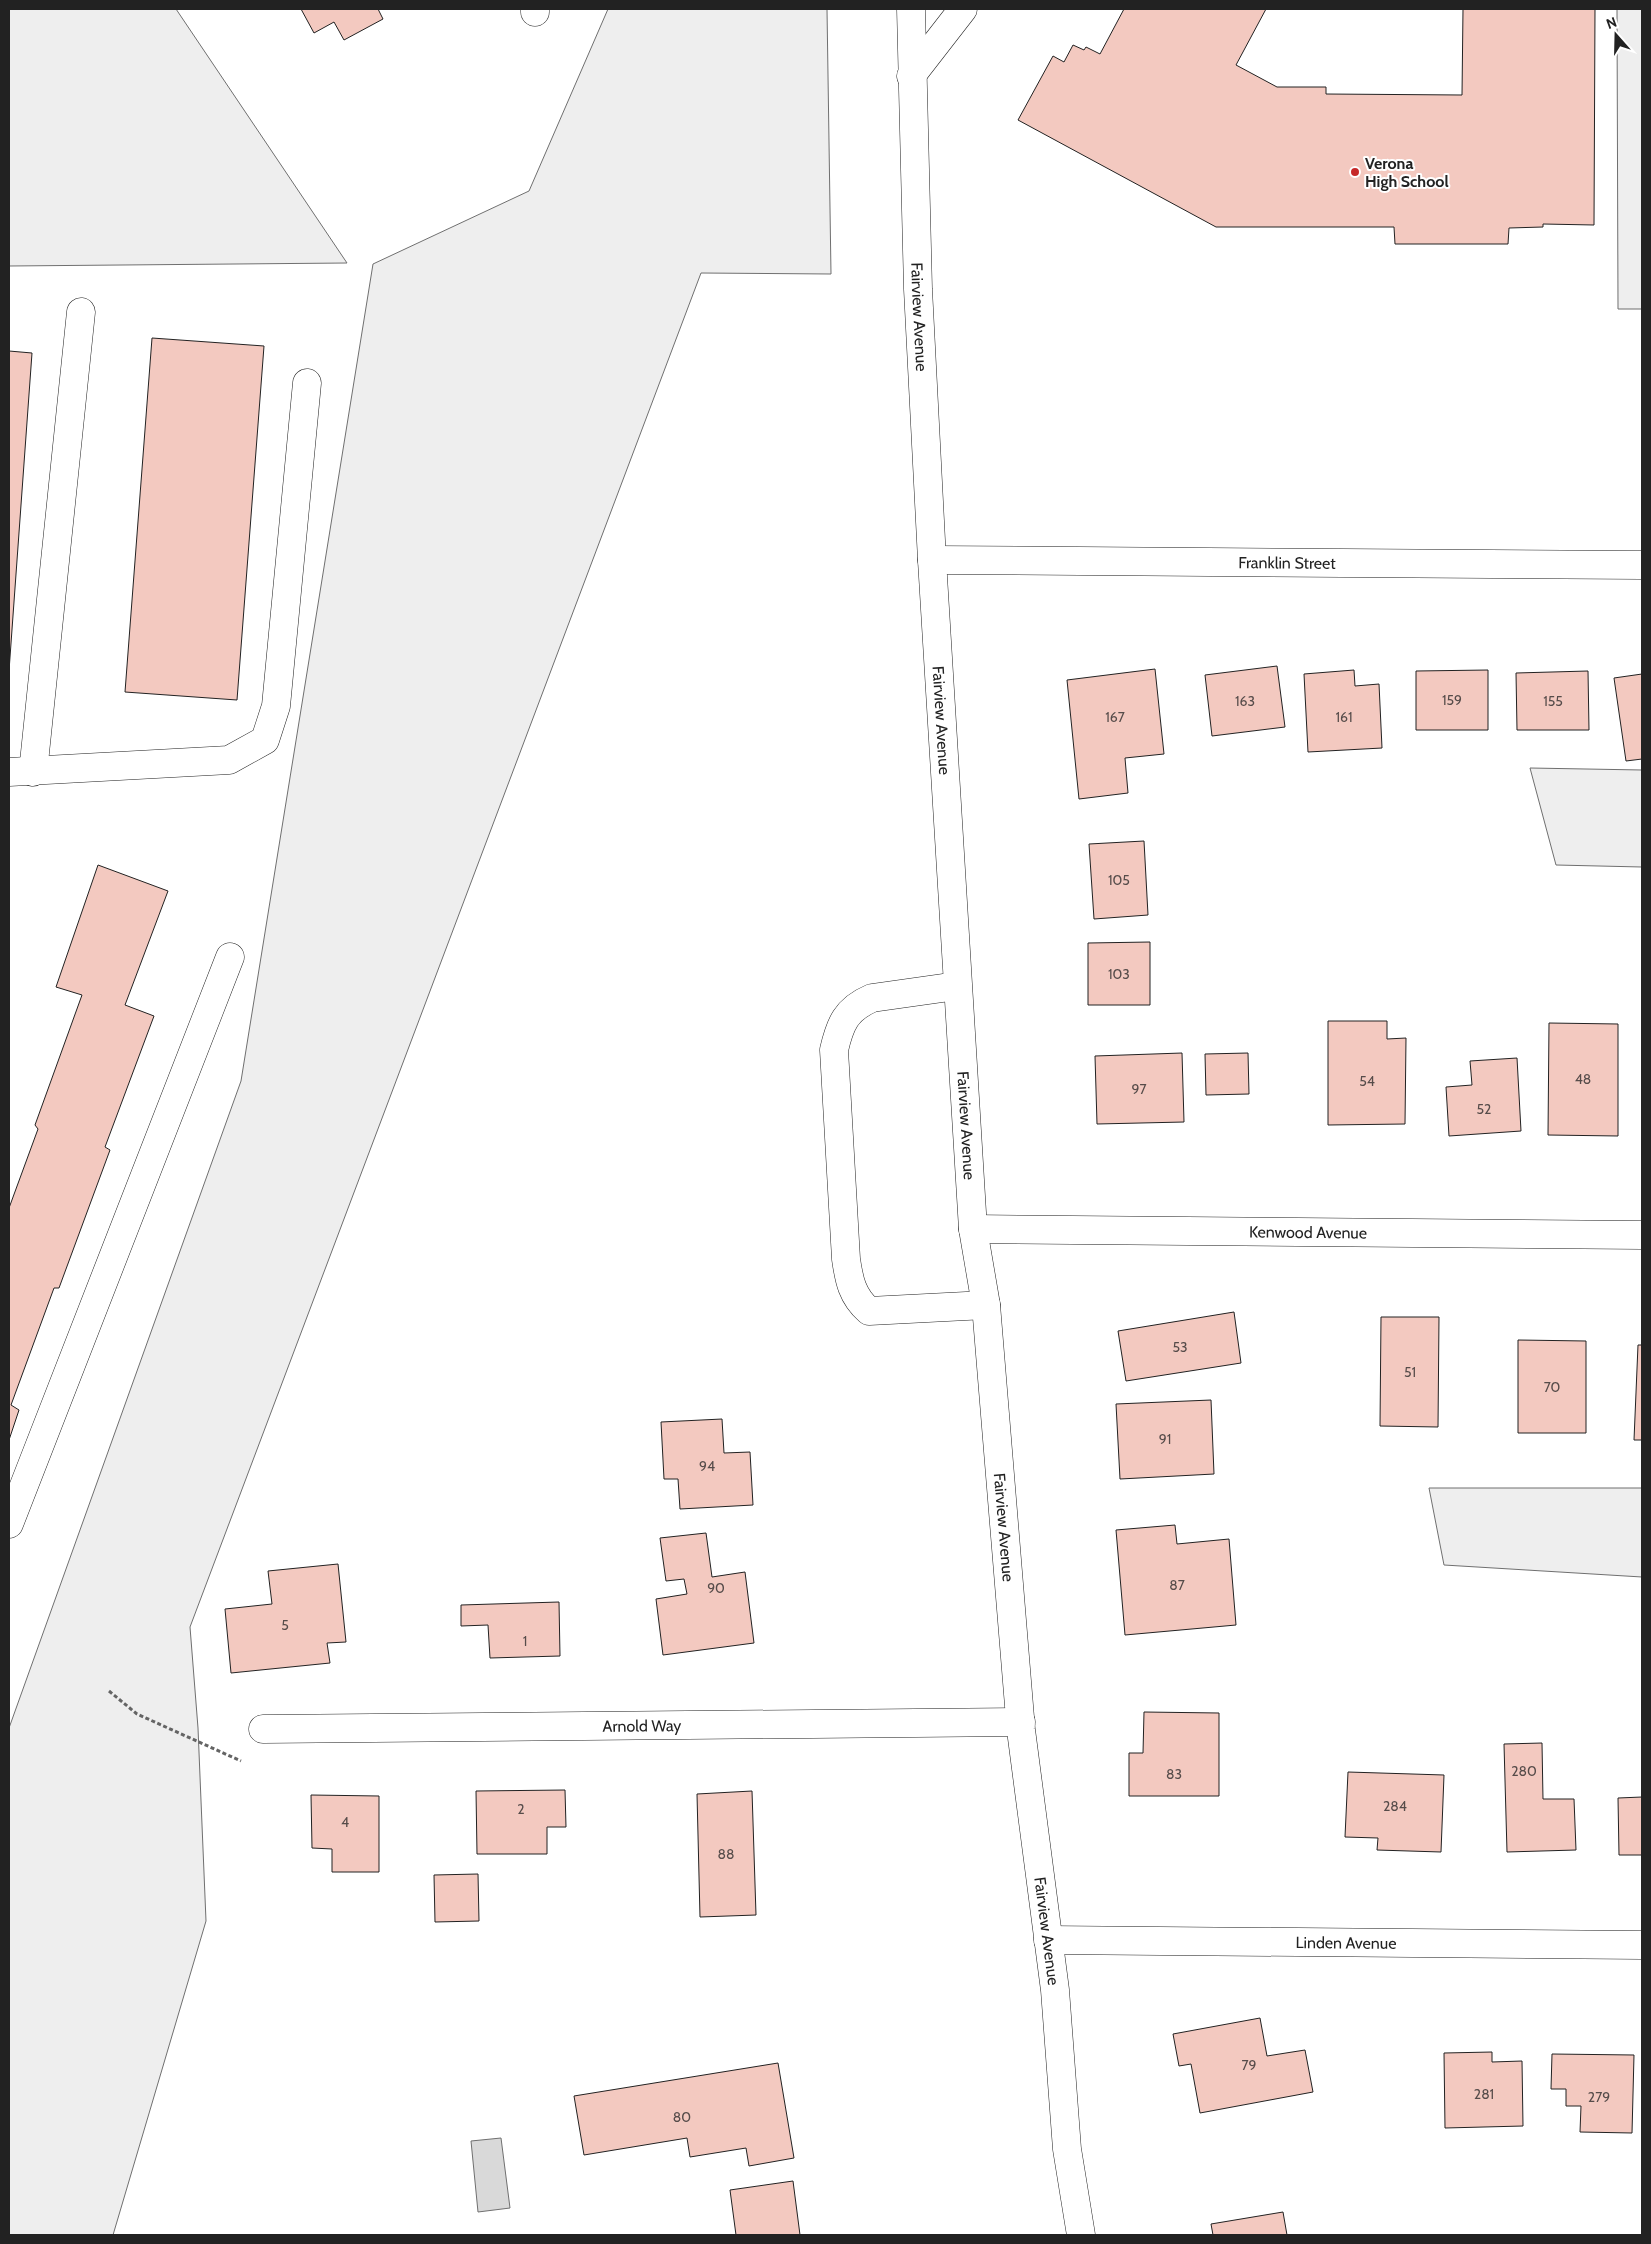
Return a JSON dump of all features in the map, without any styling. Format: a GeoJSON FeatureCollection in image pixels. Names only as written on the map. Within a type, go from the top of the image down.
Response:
{"type":"FeatureCollection","features":[{"type":"Feature","properties":{"kind":"street","name":"Fairview Avenue"},"geometry":{"type":"LineString","coordinates":[[911,9],[911,76],[919,299],[932,560],[973,1229],[986,1305],[1021,1722],[1055,1990],[1067,2149],[1081,2235]]}},
{"type":"Feature","properties":{"kind":"street"},"geometry":{"type":"LineString","coordinates":[[911,76],[963,9]]}},
{"type":"Feature","properties":{"kind":"street"},"geometry":{"type":"LineString","coordinates":[[81,312],[21,772],[229,760],[265,740],[276,706],[307,383]]}},
{"type":"Feature","properties":{"kind":"street","name":"Franklin Street"},"geometry":{"type":"LineString","coordinates":[[932,560],[1642,565]]}},
{"type":"Feature","properties":{"kind":"street"},"geometry":{"type":"LineString","coordinates":[[9,1524],[230,957]]}},
{"type":"Feature","properties":{"kind":"street"},"geometry":{"type":"LineString","coordinates":[[957,986],[872,998],[859,1003],[843,1019],[834,1050],[846,1258],[850,1286],[860,1303],[868,1311],[986,1305]]}},
{"type":"Feature","properties":{"kind":"street","name":"Kenwood Avenue"},"geometry":{"type":"LineString","coordinates":[[973,1229],[1642,1235]]}},
{"type":"Feature","properties":{"kind":"street","name":"Arnold Way"},"geometry":{"type":"LineString","coordinates":[[263,1729],[1021,1722]]}},
{"type":"Feature","properties":{"kind":"street","name":"Linden Avenue"},"geometry":{"type":"LineString","coordinates":[[1048,1940],[1642,1945]]}},
{"type":"Feature","properties":{"kind":"path"},"geometry":{"type":"LineString","coordinates":[[109,1691],[137,1714],[244,1762]]}},
{"type":"Feature","properties":{"kind":"shaded area"},"geometry":{"type":"Polygon","coordinates":[[[9,9],[176,9],[347,263],[9,266],[9,9]]]}},
{"type":"Feature","properties":{"kind":"shaded area"},"geometry":{"type":"Polygon","coordinates":[[[608,9],[827,9],[831,274],[701,273],[190,1627],[198,1728],[206,1921],[113,2235],[9,2235],[9,1728],[241,1081],[373,264],[529,191],[608,9]]]}},
{"type":"Feature","properties":{"kind":"shaded area"},"geometry":{"type":"Polygon","coordinates":[[[1617,9],[1642,9],[1642,309],[1618,309],[1617,9]]]}},
{"type":"Feature","properties":{"kind":"shaded area"},"geometry":{"type":"Polygon","coordinates":[[[1530,768],[1642,770],[1642,867],[1556,865],[1530,768]]]}},
{"type":"Feature","properties":{"kind":"shaded area"},"geometry":{"type":"Polygon","coordinates":[[[1429,1488],[1642,1488],[1642,1577],[1444,1565],[1429,1488]]]}},
{"type":"Feature","properties":{"kind":"shaded area"},"geometry":{"type":"Polygon","coordinates":[[[501,2138],[510,2208],[478,2212],[471,2141],[501,2138]]]}},
{"type":"Feature","properties":{"kind":"building"},"geometry":{"type":"Polygon","coordinates":[[[301,9],[378,9],[383,19],[344,40],[334,22],[314,33],[301,9]]]}},
{"type":"Feature","properties":{"kind":"building","name":"Verona High School"},"geometry":{"type":"Polygon","coordinates":[[[1124,9],[1266,9],[1236,65],[1277,87],[1326,87],[1326,94],[1462,95],[1463,9],[1595,9],[1594,225],[1543,224],[1543,227],[1509,228],[1508,244],[1395,244],[1394,227],[1216,227],[1018,120],[1053,56],[1064,62],[1073,45],[1084,50],[1086,47],[1100,54],[1124,9]]]}},
{"type":"Feature","properties":{"kind":"building"},"geometry":{"type":"Polygon","coordinates":[[[152,338],[264,346],[237,700],[125,692],[152,338]]]}},
{"type":"Feature","properties":{"kind":"building"},"geometry":{"type":"Polygon","coordinates":[[[9,351],[32,353],[9,671],[9,351]]]}},
{"type":"Feature","properties":{"kind":"building"},"geometry":{"type":"Polygon","coordinates":[[[1277,666],[1285,727],[1212,736],[1205,675],[1277,666]]]}},
{"type":"Feature","properties":{"kind":"building"},"geometry":{"type":"Polygon","coordinates":[[[1155,669],[1164,754],[1125,758],[1128,793],[1079,799],[1067,680],[1155,669]]]}},
{"type":"Feature","properties":{"kind":"building"},"geometry":{"type":"Polygon","coordinates":[[[1354,670],[1355,686],[1379,684],[1382,748],[1308,752],[1304,674],[1354,670]]]}},
{"type":"Feature","properties":{"kind":"building"},"geometry":{"type":"Polygon","coordinates":[[[1488,670],[1488,730],[1416,730],[1416,671],[1488,670]]]}},
{"type":"Feature","properties":{"kind":"building"},"geometry":{"type":"Polygon","coordinates":[[[1588,671],[1589,730],[1517,730],[1516,673],[1588,671]]]}},
{"type":"Feature","properties":{"kind":"building"},"geometry":{"type":"Polygon","coordinates":[[[1642,674],[1642,759],[1626,761],[1614,678],[1642,674]]]}},
{"type":"Feature","properties":{"kind":"building"},"geometry":{"type":"Polygon","coordinates":[[[1144,841],[1148,915],[1094,919],[1089,844],[1144,841]]]}},
{"type":"Feature","properties":{"kind":"building"},"geometry":{"type":"Polygon","coordinates":[[[98,865],[168,891],[125,1005],[154,1016],[105,1147],[110,1150],[59,1288],[54,1288],[11,1405],[19,1410],[9,1440],[9,1208],[38,1129],[35,1125],[82,995],[56,987],[98,865]]]}},
{"type":"Feature","properties":{"kind":"building"},"geometry":{"type":"Polygon","coordinates":[[[1150,942],[1150,1005],[1088,1005],[1088,943],[1150,942]]]}},
{"type":"Feature","properties":{"kind":"building"},"geometry":{"type":"Polygon","coordinates":[[[1328,1021],[1387,1021],[1387,1039],[1406,1038],[1405,1124],[1328,1125],[1328,1021]]]}},
{"type":"Feature","properties":{"kind":"building"},"geometry":{"type":"Polygon","coordinates":[[[1549,1023],[1618,1024],[1618,1136],[1548,1135],[1549,1023]]]}},
{"type":"Feature","properties":{"kind":"building"},"geometry":{"type":"Polygon","coordinates":[[[1182,1053],[1184,1122],[1097,1124],[1095,1056],[1182,1053]]]}},
{"type":"Feature","properties":{"kind":"building"},"geometry":{"type":"Polygon","coordinates":[[[1248,1053],[1249,1094],[1206,1095],[1205,1054],[1248,1053]]]}},
{"type":"Feature","properties":{"kind":"building"},"geometry":{"type":"Polygon","coordinates":[[[1517,1058],[1521,1131],[1449,1136],[1446,1087],[1472,1085],[1470,1061],[1517,1058]]]}},
{"type":"Feature","properties":{"kind":"building"},"geometry":{"type":"Polygon","coordinates":[[[1234,1312],[1241,1363],[1126,1381],[1118,1331],[1234,1312]]]}},
{"type":"Feature","properties":{"kind":"building"},"geometry":{"type":"Polygon","coordinates":[[[1381,1317],[1439,1317],[1438,1427],[1380,1426],[1381,1317]]]}},
{"type":"Feature","properties":{"kind":"building"},"geometry":{"type":"Polygon","coordinates":[[[1518,1340],[1586,1341],[1586,1433],[1518,1433],[1518,1340]]]}},
{"type":"Feature","properties":{"kind":"building"},"geometry":{"type":"Polygon","coordinates":[[[1638,1345],[1642,1345],[1642,1440],[1634,1440],[1638,1345]]]}},
{"type":"Feature","properties":{"kind":"building"},"geometry":{"type":"Polygon","coordinates":[[[1211,1400],[1214,1474],[1120,1479],[1116,1404],[1211,1400]]]}},
{"type":"Feature","properties":{"kind":"building"},"geometry":{"type":"Polygon","coordinates":[[[722,1419],[724,1453],[750,1452],[753,1505],[680,1509],[678,1479],[664,1479],[661,1422],[722,1419]]]}},
{"type":"Feature","properties":{"kind":"building"},"geometry":{"type":"Polygon","coordinates":[[[1175,1525],[1177,1544],[1229,1539],[1236,1625],[1125,1635],[1116,1530],[1175,1525]]]}},
{"type":"Feature","properties":{"kind":"building"},"geometry":{"type":"Polygon","coordinates":[[[706,1533],[712,1577],[745,1572],[754,1643],[663,1655],[656,1599],[687,1594],[684,1579],[666,1581],[660,1538],[706,1533]]]}},
{"type":"Feature","properties":{"kind":"building"},"geometry":{"type":"Polygon","coordinates":[[[338,1564],[346,1642],[327,1643],[330,1663],[231,1673],[225,1609],[272,1604],[268,1571],[338,1564]]]}},
{"type":"Feature","properties":{"kind":"building"},"geometry":{"type":"Polygon","coordinates":[[[559,1602],[560,1656],[490,1658],[488,1625],[461,1626],[461,1605],[559,1602]]]}},
{"type":"Feature","properties":{"kind":"building"},"geometry":{"type":"Polygon","coordinates":[[[1144,1712],[1219,1713],[1219,1796],[1129,1796],[1129,1753],[1143,1753],[1144,1712]]]}},
{"type":"Feature","properties":{"kind":"building"},"geometry":{"type":"Polygon","coordinates":[[[1542,1743],[1543,1799],[1574,1799],[1576,1850],[1507,1852],[1504,1744],[1542,1743]]]}},
{"type":"Feature","properties":{"kind":"building"},"geometry":{"type":"Polygon","coordinates":[[[1348,1772],[1444,1775],[1441,1852],[1377,1850],[1378,1838],[1345,1837],[1348,1772]]]}},
{"type":"Feature","properties":{"kind":"building"},"geometry":{"type":"Polygon","coordinates":[[[565,1790],[566,1827],[547,1827],[547,1854],[477,1854],[476,1791],[565,1790]]]}},
{"type":"Feature","properties":{"kind":"building"},"geometry":{"type":"Polygon","coordinates":[[[752,1791],[756,1915],[700,1917],[697,1794],[752,1791]]]}},
{"type":"Feature","properties":{"kind":"building"},"geometry":{"type":"Polygon","coordinates":[[[311,1795],[379,1796],[379,1872],[332,1872],[332,1849],[312,1848],[311,1795]]]}},
{"type":"Feature","properties":{"kind":"building"},"geometry":{"type":"Polygon","coordinates":[[[1642,1797],[1642,1855],[1619,1855],[1618,1798],[1642,1797]]]}},
{"type":"Feature","properties":{"kind":"building"},"geometry":{"type":"Polygon","coordinates":[[[478,1874],[479,1921],[435,1922],[434,1875],[478,1874]]]}},
{"type":"Feature","properties":{"kind":"building"},"geometry":{"type":"Polygon","coordinates":[[[1260,2018],[1267,2056],[1305,2050],[1313,2092],[1200,2113],[1191,2064],[1179,2066],[1173,2034],[1260,2018]]]}},
{"type":"Feature","properties":{"kind":"building"},"geometry":{"type":"Polygon","coordinates":[[[1492,2052],[1492,2062],[1522,2061],[1523,2126],[1445,2128],[1444,2053],[1492,2052]]]}},
{"type":"Feature","properties":{"kind":"building"},"geometry":{"type":"Polygon","coordinates":[[[1552,2054],[1634,2055],[1632,2133],[1580,2132],[1581,2106],[1566,2106],[1566,2089],[1551,2089],[1552,2054]]]}},
{"type":"Feature","properties":{"kind":"building"},"geometry":{"type":"Polygon","coordinates":[[[778,2063],[794,2158],[749,2166],[746,2148],[690,2157],[687,2138],[584,2155],[574,2096],[778,2063]]]}},
{"type":"Feature","properties":{"kind":"building"},"geometry":{"type":"Polygon","coordinates":[[[793,2181],[800,2235],[736,2235],[730,2190],[793,2181]]]}},
{"type":"Feature","properties":{"kind":"building"},"geometry":{"type":"Polygon","coordinates":[[[1283,2212],[1287,2235],[1213,2235],[1211,2224],[1283,2212]]]}},
{"type":"Feature","properties":{"kind":"place","name":"Verona High School"},"geometry":{"type":"Point","coordinates":[1355,172]}}]}
